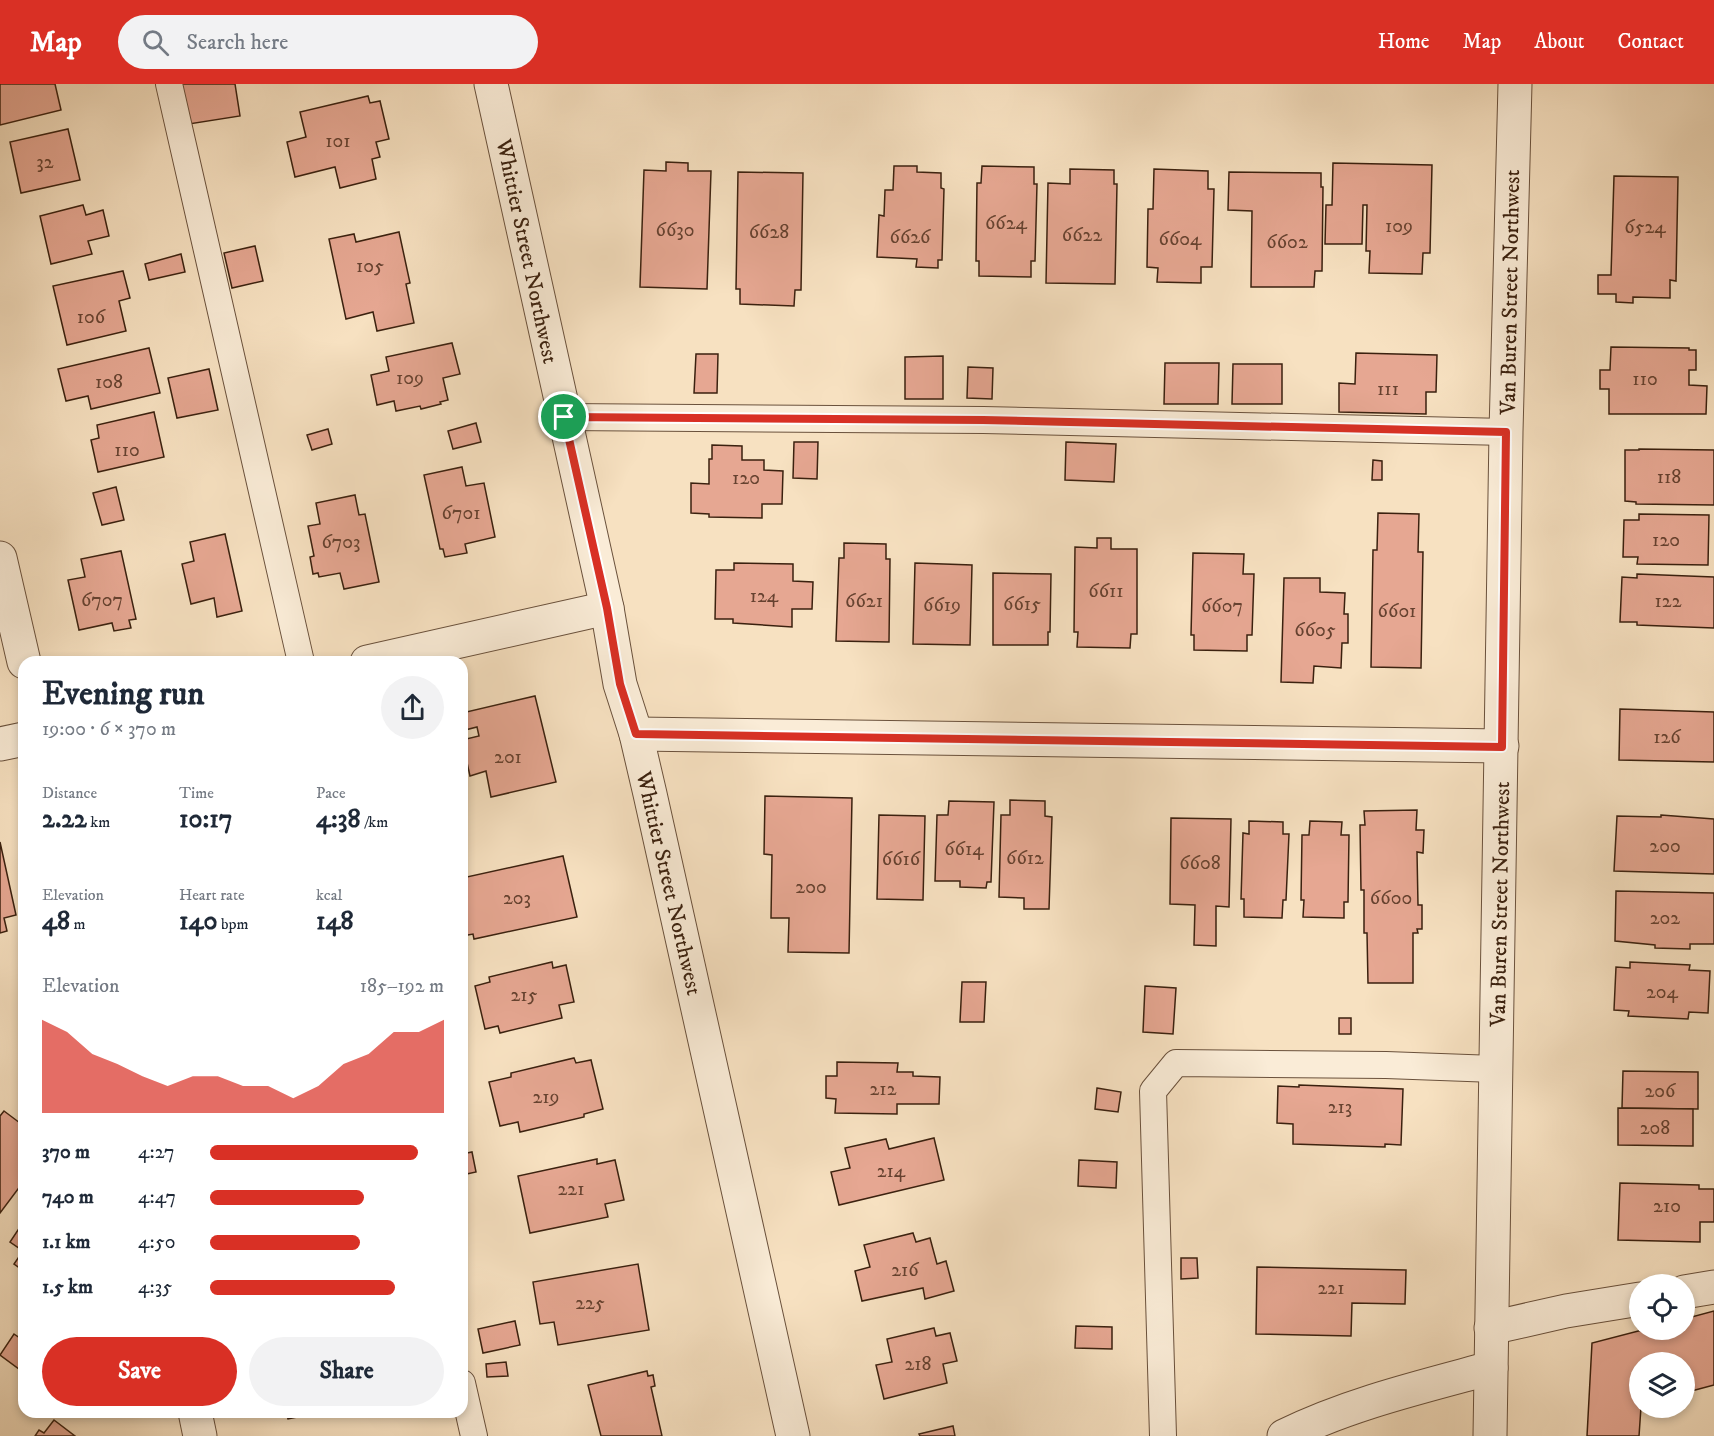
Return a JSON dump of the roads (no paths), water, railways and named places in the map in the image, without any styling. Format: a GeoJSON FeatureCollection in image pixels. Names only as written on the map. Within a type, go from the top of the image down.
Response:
{"type":"FeatureCollection","features":[{"type":"Feature","properties":{"kind":"street","name":"Whittier Street Northwest"},"geometry":{"type":"LineString","coordinates":[[491,84],[607,608],[620,684],[636,734],[793,1436]]}},
{"type":"Feature","properties":{"kind":"street","name":"Van Buren Street Northwest"},"geometry":{"type":"LineString","coordinates":[[1490,1436],[1506,432],[1515,84]]}},
{"type":"Feature","properties":{"kind":"street"},"geometry":{"type":"LineString","coordinates":[[0,558],[23,656]]}},
{"type":"Feature","properties":{"kind":"street"},"geometry":{"type":"LineString","coordinates":[[394,656],[607,608]]}},
{"type":"Feature","properties":{"kind":"street"},"geometry":{"type":"LineString","coordinates":[[636,734],[1502,747]]}},
{"type":"Feature","properties":{"kind":"street"},"geometry":{"type":"LineString","coordinates":[[0,744],[18,740]]}},
{"type":"Feature","properties":{"kind":"street"},"geometry":{"type":"LineString","coordinates":[[1695,1290],[1714,1287]]}},
{"type":"Feature","properties":{"kind":"street"},"geometry":{"type":"LineString","coordinates":[[1491,1328],[1566,1311],[1629,1301]]}},
{"type":"Feature","properties":{"kind":"street"},"geometry":{"type":"LineString","coordinates":[[1284,1436],[1341,1412],[1397,1393],[1491,1368]]}},
{"type":"Feature","properties":{"kind":"street"},"geometry":{"type":"LineString","coordinates":[[196,1418],[200,1436]]}},
{"type":"Feature","properties":{"kind":"lane"},"geometry":{"type":"LineString","coordinates":[[169,84],[300,656]]}},
{"type":"Feature","properties":{"kind":"lane"},"geometry":{"type":"LineString","coordinates":[[564,417],[983,420],[1506,432]]}},
{"type":"Feature","properties":{"kind":"lane"},"geometry":{"type":"LineString","coordinates":[[1163,1436],[1153,1090],[1176,1063],[1386,1065],[1495,1069]]}},
{"type":"Feature","properties":{"kind":"lane"},"geometry":{"type":"LineString","coordinates":[[468,1410],[474,1436]]}}]}
